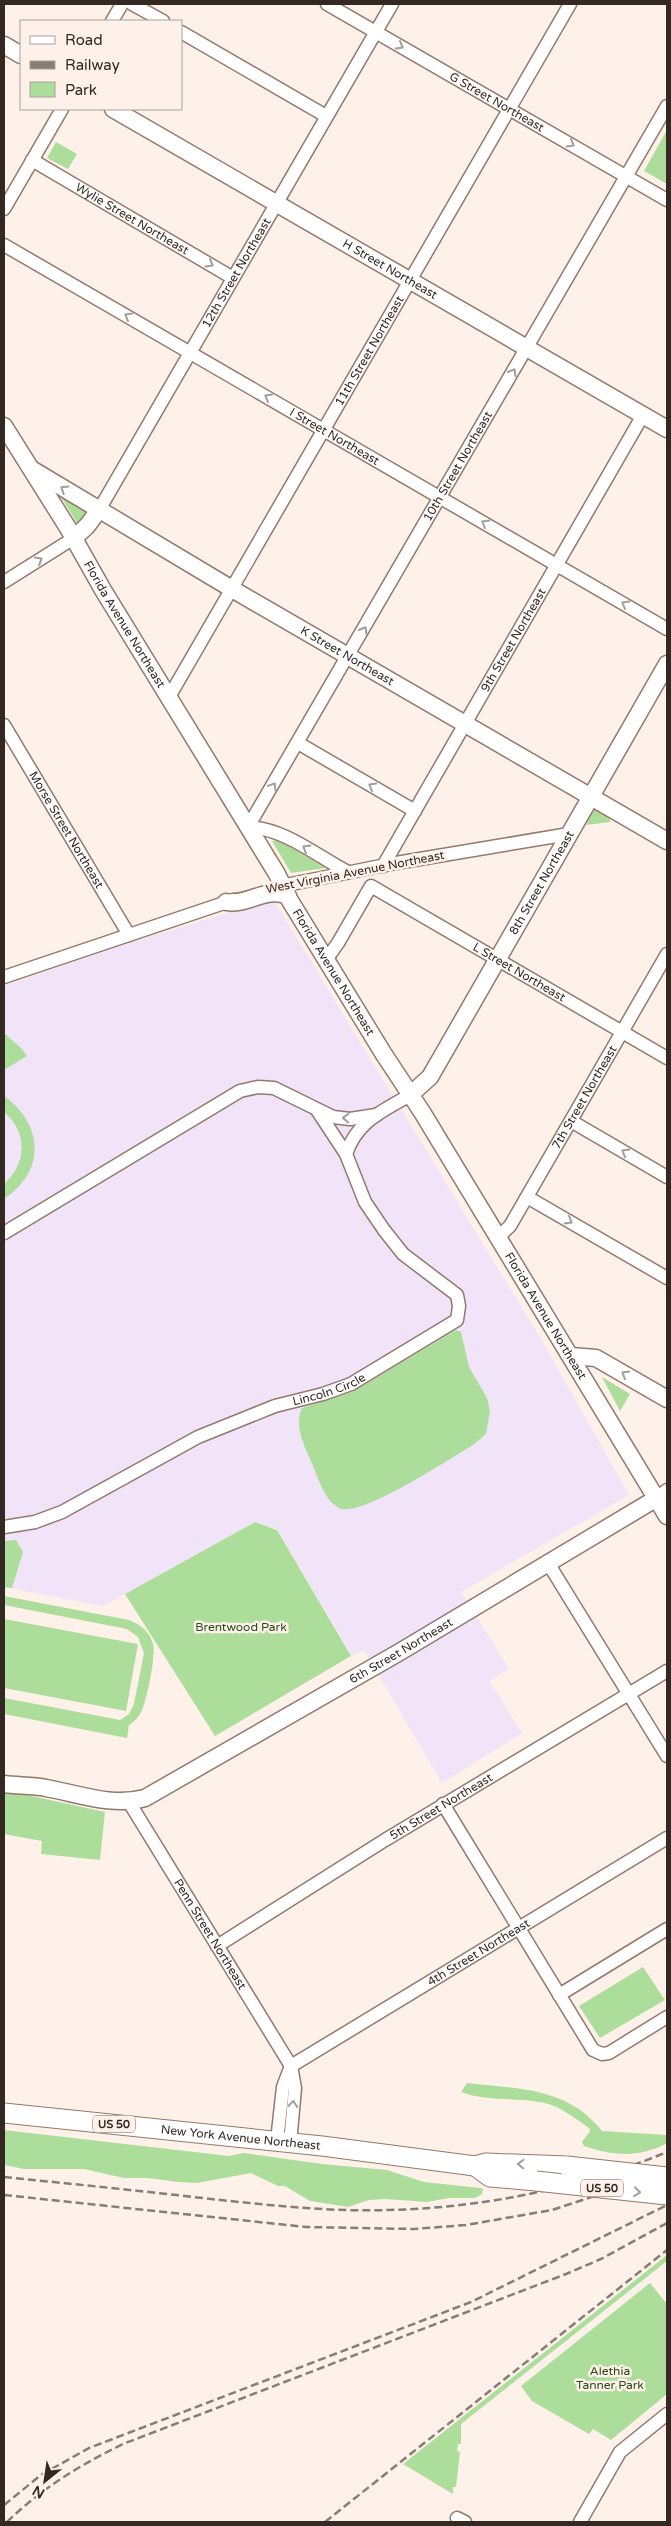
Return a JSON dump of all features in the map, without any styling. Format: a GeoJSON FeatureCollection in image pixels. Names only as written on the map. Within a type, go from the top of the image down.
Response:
{"type":"FeatureCollection","features":[{"type":"Feature","properties":{"kind":"highway","name":"New York Avenue Northeast"},"geometry":{"type":"LineString","coordinates":[[4,2112],[284,2142],[475,2166],[486,2163],[567,2166],[667,2177]]}},
{"type":"Feature","properties":{"kind":"highway","name":"New York Avenue Northeast"},"geometry":{"type":"LineString","coordinates":[[475,2166],[490,2177],[667,2195]]}},
{"type":"Feature","properties":{"kind":"main road"},"geometry":{"type":"LineString","coordinates":[[4,45],[20,55]]}},
{"type":"Feature","properties":{"kind":"main road","name":"H Street Northeast"},"geometry":{"type":"LineString","coordinates":[[115,110],[667,429]]}},
{"type":"Feature","properties":{"kind":"main road","name":"Florida Avenue Northeast"},"geometry":{"type":"LineString","coordinates":[[4,426],[74,538],[326,960],[571,1356],[662,1494],[667,1516]]}},
{"type":"Feature","properties":{"kind":"main road","name":"K Street Northeast"},"geometry":{"type":"LineString","coordinates":[[29,468],[232,589],[591,796],[667,842]]}},
{"type":"Feature","properties":{"kind":"main road","name":"12th Street Northeast"},"geometry":{"type":"LineString","coordinates":[[74,538],[87,526],[99,510]]}},
{"type":"Feature","properties":{"kind":"main road","name":"8th Street Northeast"},"geometry":{"type":"LineString","coordinates":[[410,1095],[424,1085],[430,1076],[667,664]]}},
{"type":"Feature","properties":{"kind":"main road"},"geometry":{"type":"LineString","coordinates":[[226,902],[233,903],[271,892],[285,891]]}},
{"type":"Feature","properties":{"kind":"main road"},"geometry":{"type":"LineString","coordinates":[[571,1356],[596,1358],[667,1399]]}},
{"type":"Feature","properties":{"kind":"main road","name":"6th Street Northeast"},"geometry":{"type":"LineString","coordinates":[[129,1802],[146,1798],[398,1653],[662,1494]]}},
{"type":"Feature","properties":{"kind":"main road"},"geometry":{"type":"LineString","coordinates":[[4,1784],[44,1787],[106,1801],[129,1802]]}},
{"type":"Feature","properties":{"kind":"street"},"geometry":{"type":"LineString","coordinates":[[113,20],[122,4]]}},
{"type":"Feature","properties":{"kind":"street"},"geometry":{"type":"LineString","coordinates":[[132,4],[161,20]]}},
{"type":"Feature","properties":{"kind":"street","name":"G Street Northeast"},"geometry":{"type":"LineString","coordinates":[[328,4],[667,200]]}},
{"type":"Feature","properties":{"kind":"street","name":"12th Street Northeast"},"geometry":{"type":"LineString","coordinates":[[99,510],[392,4]]}},
{"type":"Feature","properties":{"kind":"street","name":"11th Street Northeast"},"geometry":{"type":"LineString","coordinates":[[169,697],[570,4]]}},
{"type":"Feature","properties":{"kind":"street"},"geometry":{"type":"LineString","coordinates":[[182,33],[326,116]]}},
{"type":"Feature","properties":{"kind":"street","name":"10th Street Northeast"},"geometry":{"type":"LineString","coordinates":[[248,828],[667,106]]}},
{"type":"Feature","properties":{"kind":"street"},"geometry":{"type":"LineString","coordinates":[[4,209],[61,110]]}},
{"type":"Feature","properties":{"kind":"street","name":"Wylie Street Northeast"},"geometry":{"type":"LineString","coordinates":[[32,160],[233,278]]}},
{"type":"Feature","properties":{"kind":"street","name":"I Street Northeast"},"geometry":{"type":"LineString","coordinates":[[4,245],[667,629]]}},
{"type":"Feature","properties":{"kind":"street","name":"9th Street Northeast"},"geometry":{"type":"LineString","coordinates":[[383,866],[643,415]]}},
{"type":"Feature","properties":{"kind":"street"},"geometry":{"type":"LineString","coordinates":[[4,582],[74,538]]}},
{"type":"Feature","properties":{"kind":"street","name":"Morse Street Northeast"},"geometry":{"type":"LineString","coordinates":[[4,725],[130,935]]}},
{"type":"Feature","properties":{"kind":"street"},"geometry":{"type":"LineString","coordinates":[[298,743],[415,810]]}},
{"type":"Feature","properties":{"kind":"street"},"geometry":{"type":"LineString","coordinates":[[248,828],[258,828],[289,838],[348,872]]}},
{"type":"Feature","properties":{"kind":"street","name":"West Virginia Avenue Northeast"},"geometry":{"type":"LineString","coordinates":[[285,891],[348,872],[569,834]]}},
{"type":"Feature","properties":{"kind":"street","name":"L Street Northeast"},"geometry":{"type":"LineString","coordinates":[[326,960],[371,886],[667,1058]]}},
{"type":"Feature","properties":{"kind":"street"},"geometry":{"type":"LineString","coordinates":[[4,977],[226,902]]}},
{"type":"Feature","properties":{"kind":"street","name":"7th Street Northeast"},"geometry":{"type":"LineString","coordinates":[[498,1237],[510,1226],[667,954]]}},
{"type":"Feature","properties":{"kind":"street","name":"Lincoln Circle"},"geometry":{"type":"LineString","coordinates":[[4,1233],[240,1091],[258,1087],[274,1088],[333,1117],[350,1119],[376,1115]]}},
{"type":"Feature","properties":{"kind":"street","name":"Lincoln Circle"},"geometry":{"type":"LineString","coordinates":[[346,1154],[359,1128],[376,1115],[410,1095]]}},
{"type":"Feature","properties":{"kind":"street","name":"Lincoln Circle"},"geometry":{"type":"LineString","coordinates":[[4,1527],[35,1522],[62,1512],[206,1434],[275,1406],[323,1394],[351,1384],[457,1320],[459,1306],[457,1295],[403,1254],[384,1230],[365,1202],[346,1154],[317,1110]]}},
{"type":"Feature","properties":{"kind":"street"},"geometry":{"type":"LineString","coordinates":[[571,1121],[667,1176]]}},
{"type":"Feature","properties":{"kind":"street"},"geometry":{"type":"LineString","coordinates":[[527,1197],[667,1278]]}},
{"type":"Feature","properties":{"kind":"street"},"geometry":{"type":"LineString","coordinates":[[548,1563],[667,1756]]}},
{"type":"Feature","properties":{"kind":"street","name":"5th Street Northeast"},"geometry":{"type":"LineString","coordinates":[[217,1946],[443,1804],[667,1671]]}},
{"type":"Feature","properties":{"kind":"street","name":"Penn Street Northeast"},"geometry":{"type":"LineString","coordinates":[[129,1802],[291,2066]]}},
{"type":"Feature","properties":{"kind":"street"},"geometry":{"type":"LineString","coordinates":[[443,1804],[588,2044],[600,2054],[609,2053],[667,2017]]}},
{"type":"Feature","properties":{"kind":"street","name":"4th Street Northeast"},"geometry":{"type":"LineString","coordinates":[[291,2066],[667,1838]]}},
{"type":"Feature","properties":{"kind":"street"},"geometry":{"type":"LineString","coordinates":[[559,1995],[667,1929]]}},
{"type":"Feature","properties":{"kind":"street"},"geometry":{"type":"LineString","coordinates":[[284,2142],[295,2088],[291,2066]]}},
{"type":"Feature","properties":{"kind":"street"},"geometry":{"type":"LineString","coordinates":[[580,2522],[620,2452],[667,2414]]}},
{"type":"Feature","properties":{"kind":"shaded area"},"geometry":{"type":"Polygon","coordinates":[[[273,899],[544,1344],[629,1495],[461,1592],[509,1669],[489,1681],[522,1733],[442,1783],[364,1650],[352,1656],[276,1528],[255,1522],[103,1606],[4,1587],[4,986],[123,945],[273,899]]]}},
{"type":"Feature","properties":{"kind":"green space"},"geometry":{"type":"Polygon","coordinates":[[[667,130],[667,184],[644,171],[667,130]]]}},
{"type":"Feature","properties":{"kind":"green space"},"geometry":{"type":"Polygon","coordinates":[[[56,142],[77,154],[68,169],[47,158],[56,142]]]}},
{"type":"Feature","properties":{"kind":"green space"},"geometry":{"type":"Polygon","coordinates":[[[56,489],[91,508],[81,523],[77,523],[56,489]]]}},
{"type":"Feature","properties":{"kind":"green space"},"geometry":{"type":"Polygon","coordinates":[[[594,809],[610,818],[610,822],[586,825],[594,809]]]}},
{"type":"Feature","properties":{"kind":"green space"},"geometry":{"type":"Polygon","coordinates":[[[278,840],[326,868],[291,873],[272,841],[278,840]]]}},
{"type":"Feature","properties":{"kind":"green space"},"geometry":{"type":"Polygon","coordinates":[[[4,1033],[27,1056],[4,1070],[4,1033]]]}},
{"type":"Feature","properties":{"kind":"green space"},"geometry":{"type":"Polygon","coordinates":[[[4,1096],[27,1120],[33,1134],[35,1148],[33,1162],[27,1175],[18,1188],[4,1199],[4,1184],[17,1167],[22,1148],[21,1138],[17,1129],[4,1112],[4,1096]]]}},
{"type":"Feature","properties":{"kind":"green space"},"geometry":{"type":"Polygon","coordinates":[[[456,1330],[461,1332],[469,1367],[487,1398],[490,1411],[486,1434],[473,1445],[446,1462],[405,1486],[365,1505],[350,1509],[339,1508],[334,1505],[323,1490],[304,1445],[299,1423],[302,1408],[354,1391],[456,1330]]]}},
{"type":"Feature","properties":{"kind":"green space"},"geometry":{"type":"Polygon","coordinates":[[[602,1377],[630,1394],[620,1411],[602,1377]]]}},
{"type":"Feature","properties":{"kind":"green space","name":"Brentwood Park"},"geometry":{"type":"Polygon","coordinates":[[[255,1522],[277,1530],[351,1656],[215,1736],[125,1594],[255,1522]]]}},
{"type":"Feature","properties":{"kind":"green space"},"geometry":{"type":"Polygon","coordinates":[[[16,1540],[23,1552],[12,1588],[4,1587],[4,1541],[16,1540]]]}},
{"type":"Feature","properties":{"kind":"green space"},"geometry":{"type":"Polygon","coordinates":[[[4,1596],[129,1620],[141,1626],[147,1632],[152,1640],[154,1650],[150,1677],[142,1710],[137,1719],[129,1725],[127,1738],[4,1714],[4,1698],[120,1720],[129,1714],[134,1704],[144,1653],[138,1637],[127,1629],[4,1605],[4,1596]]]}},
{"type":"Feature","properties":{"kind":"green space"},"geometry":{"type":"Polygon","coordinates":[[[4,1619],[138,1644],[126,1711],[4,1688],[4,1619]]]}},
{"type":"Feature","properties":{"kind":"green space"},"geometry":{"type":"Polygon","coordinates":[[[4,1790],[105,1812],[100,1860],[41,1854],[42,1841],[4,1834],[4,1790]]]}},
{"type":"Feature","properties":{"kind":"green space"},"geometry":{"type":"Polygon","coordinates":[[[643,1967],[665,2000],[600,2038],[579,2006],[643,1967]]]}},
{"type":"Feature","properties":{"kind":"green space"},"geometry":{"type":"Polygon","coordinates":[[[467,2083],[523,2089],[558,2098],[574,2106],[589,2117],[602,2131],[667,2135],[667,2143],[647,2151],[626,2154],[605,2152],[584,2146],[582,2142],[590,2131],[589,2128],[563,2110],[545,2103],[482,2097],[461,2092],[467,2083]]]}},
{"type":"Feature","properties":{"kind":"green space"},"geometry":{"type":"Polygon","coordinates":[[[4,2130],[229,2156],[244,2153],[322,2164],[387,2170],[424,2182],[483,2189],[482,2194],[475,2198],[449,2198],[427,2202],[385,2199],[369,2200],[348,2207],[310,2201],[285,2186],[278,2186],[251,2173],[197,2183],[148,2178],[124,2178],[84,2169],[24,2169],[4,2165],[4,2130]]]}},
{"type":"Feature","properties":{"kind":"green space"},"geometry":{"type":"Polygon","coordinates":[[[667,2255],[667,2261],[461,2424],[461,2444],[458,2444],[457,2451],[460,2452],[456,2487],[453,2487],[453,2494],[403,2464],[667,2255]]]}},
{"type":"Feature","properties":{"kind":"green space","name":"Alethia Tanner Park"},"geometry":{"type":"Polygon","coordinates":[[[650,2283],[667,2304],[667,2394],[611,2440],[593,2429],[589,2434],[532,2401],[521,2386],[650,2283]]]}},
{"type":"Feature","properties":{"kind":"railway"},"geometry":{"type":"LineString","coordinates":[[4,2177],[277,2206],[343,2210],[388,2210],[459,2205],[530,2194],[600,2176],[667,2152]]}},
{"type":"Feature","properties":{"kind":"railway"},"geometry":{"type":"LineString","coordinates":[[4,2195],[306,2227],[414,2229],[466,2225],[552,2210],[667,2172]]}},
{"type":"Feature","properties":{"kind":"railway"},"geometry":{"type":"LineString","coordinates":[[4,2505],[41,2475],[89,2448],[471,2302],[667,2205]]}},
{"type":"Feature","properties":{"kind":"railway"},"geometry":{"type":"LineString","coordinates":[[7,2522],[34,2498],[62,2478],[123,2444],[566,2274],[601,2259],[667,2223]]}},
{"type":"Feature","properties":{"kind":"railway"},"geometry":{"type":"LineString","coordinates":[[325,2522],[667,2250]]}}]}
